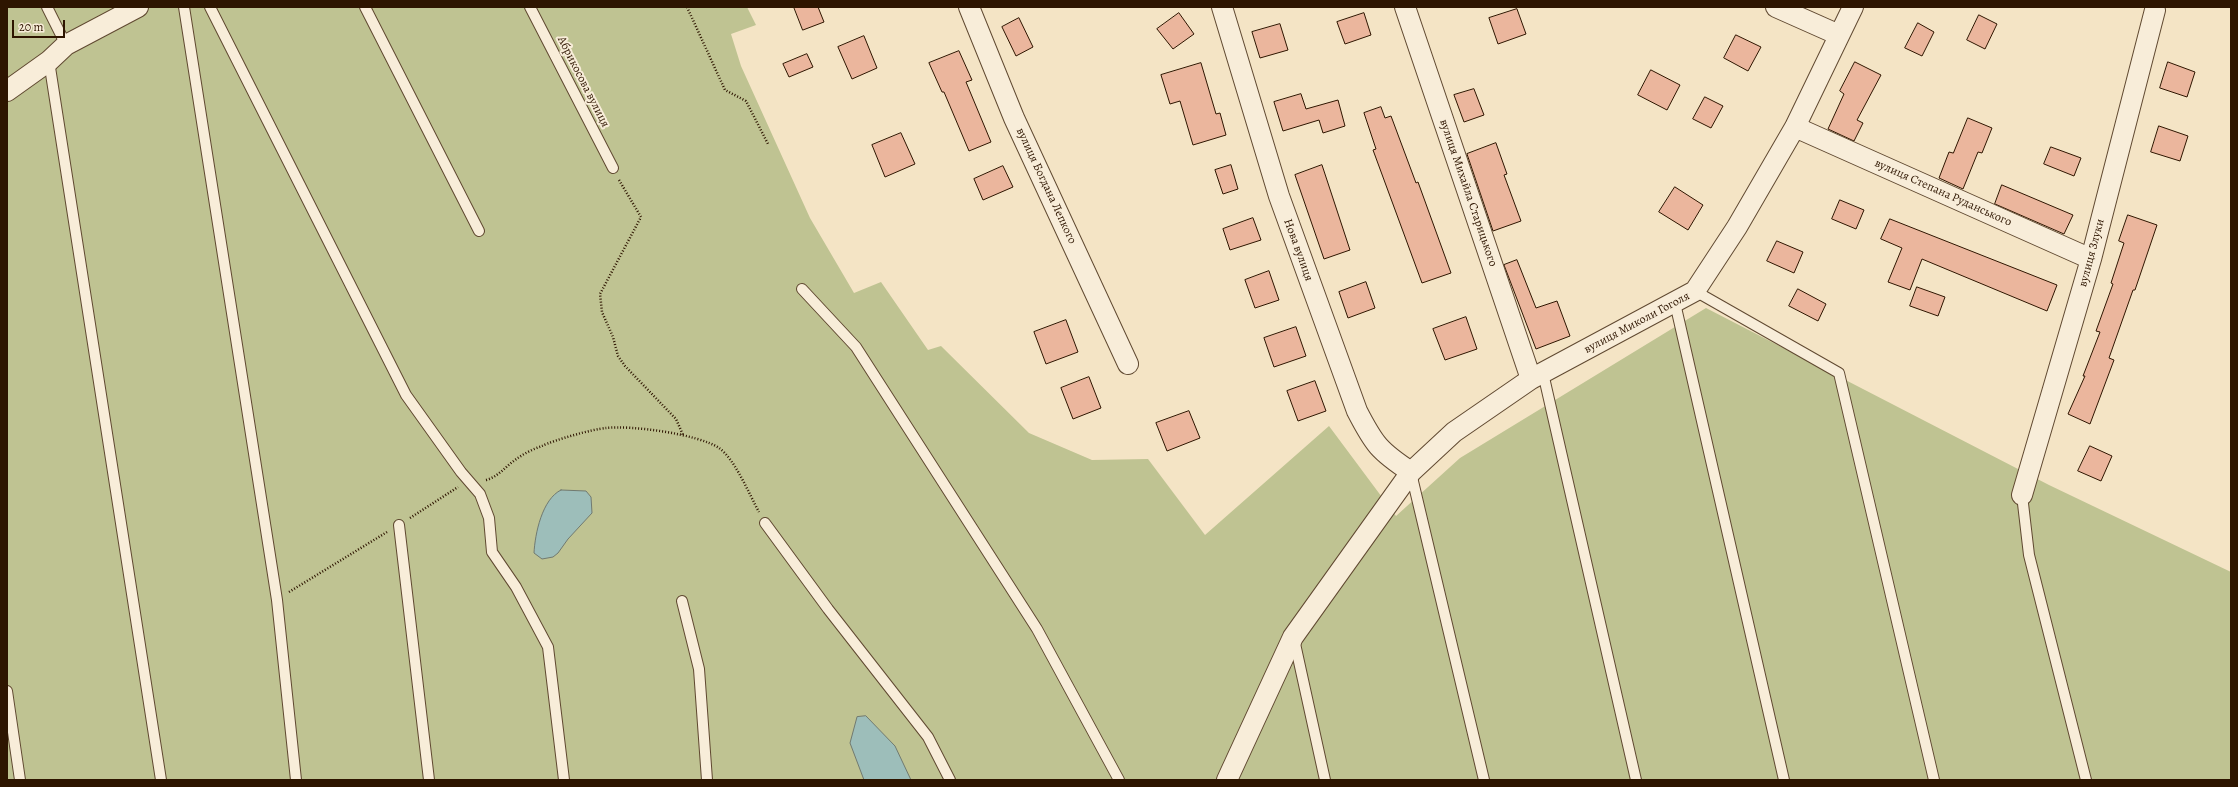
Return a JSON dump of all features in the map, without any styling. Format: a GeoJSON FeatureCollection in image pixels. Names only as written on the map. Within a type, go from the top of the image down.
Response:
{"type":"FeatureCollection","features":[{"type":"Feature","properties":{"kind":"street"},"geometry":{"type":"LineString","coordinates":[[7,91],[49,61],[66,45],[138,7]]}},
{"type":"Feature","properties":{"kind":"street","name":"вулиця Богдана Лепкого"},"geometry":{"type":"LineString","coordinates":[[969,7],[1014,118],[1128,364]]}},
{"type":"Feature","properties":{"kind":"street","name":"Нова вулиця"},"geometry":{"type":"LineString","coordinates":[[1222,7],[1279,196],[1357,411],[1373,442],[1391,458],[1411,472]]}},
{"type":"Feature","properties":{"kind":"street","name":"вулиця Михайла Старицького"},"geometry":{"type":"LineString","coordinates":[[1404,7],[1537,376]]}},
{"type":"Feature","properties":{"kind":"street"},"geometry":{"type":"LineString","coordinates":[[1776,7],[1839,35]]}},
{"type":"Feature","properties":{"kind":"street","name":"вулиця Миколи Гоголя"},"geometry":{"type":"LineString","coordinates":[[1227,780],[1293,637],[1411,472],[1454,432],[1537,376],[1675,304],[1696,291],[1795,127],[1854,7]]}},
{"type":"Feature","properties":{"kind":"street","name":"вулиця Злуки"},"geometry":{"type":"LineString","coordinates":[[2022,495],[2091,259],[2155,10]]}},
{"type":"Feature","properties":{"kind":"street","name":"вулиця Степана Руданського"},"geometry":{"type":"LineString","coordinates":[[1795,127],[2091,259]]}},
{"type":"Feature","properties":{"kind":"lane"},"geometry":{"type":"LineString","coordinates":[[47,7],[66,45]]}},
{"type":"Feature","properties":{"kind":"lane"},"geometry":{"type":"LineString","coordinates":[[184,7],[277,600],[296,780]]}},
{"type":"Feature","properties":{"kind":"lane"},"geometry":{"type":"LineString","coordinates":[[210,7],[406,395],[480,494],[489,518],[492,552],[516,587],[548,647],[564,780]]}},
{"type":"Feature","properties":{"kind":"lane"},"geometry":{"type":"LineString","coordinates":[[365,7],[479,231]]}},
{"type":"Feature","properties":{"kind":"lane","name":"Абрикосова вулиця"},"geometry":{"type":"LineString","coordinates":[[530,7],[613,168]]}},
{"type":"Feature","properties":{"kind":"lane"},"geometry":{"type":"LineString","coordinates":[[49,61],[161,780]]}},
{"type":"Feature","properties":{"kind":"lane"},"geometry":{"type":"LineString","coordinates":[[802,289],[856,347],[1037,629],[1119,780]]}},
{"type":"Feature","properties":{"kind":"lane"},"geometry":{"type":"LineString","coordinates":[[1696,291],[1839,373],[1934,780]]}},
{"type":"Feature","properties":{"kind":"lane"},"geometry":{"type":"LineString","coordinates":[[1675,304],[1784,780]]}},
{"type":"Feature","properties":{"kind":"lane"},"geometry":{"type":"LineString","coordinates":[[1537,376],[1636,780]]}},
{"type":"Feature","properties":{"kind":"lane"},"geometry":{"type":"LineString","coordinates":[[1411,472],[1484,780]]}},
{"type":"Feature","properties":{"kind":"lane"},"geometry":{"type":"LineString","coordinates":[[2022,495],[2029,555],[2086,780]]}},
{"type":"Feature","properties":{"kind":"lane"},"geometry":{"type":"LineString","coordinates":[[765,523],[828,609],[928,737],[950,780]]}},
{"type":"Feature","properties":{"kind":"lane"},"geometry":{"type":"LineString","coordinates":[[399,525],[429,780]]}},
{"type":"Feature","properties":{"kind":"lane"},"geometry":{"type":"LineString","coordinates":[[682,601],[699,669],[707,780]]}},
{"type":"Feature","properties":{"kind":"lane"},"geometry":{"type":"LineString","coordinates":[[1293,637],[1325,780]]}},
{"type":"Feature","properties":{"kind":"lane"},"geometry":{"type":"LineString","coordinates":[[7,692],[20,780]]}},
{"type":"Feature","properties":{"kind":"path"},"geometry":{"type":"LineString","coordinates":[[687,7],[725,90],[746,101],[768,144]]}},
{"type":"Feature","properties":{"kind":"path"},"geometry":{"type":"LineString","coordinates":[[613,168],[641,217],[600,294],[602,312],[613,337],[618,356],[625,366],[676,419],[683,435]]}},
{"type":"Feature","properties":{"kind":"path"},"geometry":{"type":"LineString","coordinates":[[277,600],[458,487],[496,477],[516,459],[543,445],[606,428],[623,427],[683,435],[702,440],[719,448],[730,460],[765,523]]}},
{"type":"Feature","properties":{"kind":"green space"},"geometry":{"type":"Polygon","coordinates":[[[7,7],[747,7],[756,25],[731,34],[741,66],[810,218],[854,293],[881,282],[928,350],[941,346],[1029,433],[1092,460],[1148,459],[1205,535],[1329,426],[1396,516],[1460,458],[1706,308],[2049,485],[2231,572],[2231,780],[7,780],[7,7]]]}},
{"type":"Feature","properties":{"kind":"water"},"geometry":{"type":"Polygon","coordinates":[[[561,490],[586,491],[591,497],[592,513],[568,539],[558,553],[553,557],[542,559],[534,553],[538,527],[544,509],[554,495],[561,490]]]}},
{"type":"Feature","properties":{"kind":"water"},"geometry":{"type":"Polygon","coordinates":[[[866,716],[895,746],[911,780],[864,780],[850,743],[857,717],[866,716]]]}},
{"type":"Feature","properties":{"kind":"building"},"geometry":{"type":"Polygon","coordinates":[[[794,7],[818,7],[824,22],[803,30],[794,7]]]}},
{"type":"Feature","properties":{"kind":"building"},"geometry":{"type":"Polygon","coordinates":[[[1517,9],[1526,34],[1498,44],[1489,18],[1517,9]]]}},
{"type":"Feature","properties":{"kind":"building"},"geometry":{"type":"Polygon","coordinates":[[[1179,13],[1194,34],[1173,49],[1157,29],[1179,13]]]}},
{"type":"Feature","properties":{"kind":"building"},"geometry":{"type":"Polygon","coordinates":[[[1364,13],[1371,35],[1345,44],[1337,22],[1364,13]]]}},
{"type":"Feature","properties":{"kind":"building"},"geometry":{"type":"Polygon","coordinates":[[[1979,15],[1997,24],[1985,49],[1967,40],[1979,15]]]}},
{"type":"Feature","properties":{"kind":"building"},"geometry":{"type":"Polygon","coordinates":[[[1019,18],[1033,47],[1016,56],[1002,27],[1019,18]]]}},
{"type":"Feature","properties":{"kind":"building"},"geometry":{"type":"Polygon","coordinates":[[[1918,23],[1934,32],[1922,56],[1905,48],[1918,23]]]}},
{"type":"Feature","properties":{"kind":"building"},"geometry":{"type":"Polygon","coordinates":[[[1280,24],[1288,50],[1260,58],[1252,32],[1280,24]]]}},
{"type":"Feature","properties":{"kind":"building"},"geometry":{"type":"Polygon","coordinates":[[[1736,35],[1761,47],[1748,71],[1724,58],[1736,35]]]}},
{"type":"Feature","properties":{"kind":"building"},"geometry":{"type":"Polygon","coordinates":[[[864,36],[877,68],[852,79],[838,47],[864,36]]]}},
{"type":"Feature","properties":{"kind":"building"},"geometry":{"type":"Polygon","coordinates":[[[959,51],[972,80],[966,82],[991,142],[969,151],[944,92],[942,92],[929,63],[959,51]]]}},
{"type":"Feature","properties":{"kind":"building"},"geometry":{"type":"Polygon","coordinates":[[[807,54],[813,67],[789,77],[783,64],[807,54]]]}},
{"type":"Feature","properties":{"kind":"building"},"geometry":{"type":"Polygon","coordinates":[[[1855,62],[1881,75],[1857,120],[1863,123],[1854,141],[1828,129],[1844,94],[1840,91],[1855,62]]]}},
{"type":"Feature","properties":{"kind":"building"},"geometry":{"type":"Polygon","coordinates":[[[2168,62],[2195,72],[2187,97],[2160,88],[2168,62]]]}},
{"type":"Feature","properties":{"kind":"building"},"geometry":{"type":"Polygon","coordinates":[[[1201,63],[1216,114],[1220,113],[1226,135],[1193,145],[1180,101],[1170,104],[1161,75],[1201,63]]]}},
{"type":"Feature","properties":{"kind":"building"},"geometry":{"type":"Polygon","coordinates":[[[1651,70],[1680,85],[1667,110],[1638,95],[1651,70]]]}},
{"type":"Feature","properties":{"kind":"building"},"geometry":{"type":"Polygon","coordinates":[[[1474,89],[1484,115],[1464,122],[1454,95],[1474,89]]]}},
{"type":"Feature","properties":{"kind":"building"},"geometry":{"type":"Polygon","coordinates":[[[1301,94],[1306,109],[1338,100],[1345,126],[1323,133],[1319,120],[1283,131],[1274,102],[1301,94]]]}},
{"type":"Feature","properties":{"kind":"building"},"geometry":{"type":"Polygon","coordinates":[[[1705,97],[1723,106],[1711,128],[1693,119],[1705,97]]]}},
{"type":"Feature","properties":{"kind":"building"},"geometry":{"type":"Polygon","coordinates":[[[1381,107],[1385,118],[1391,116],[1416,183],[1418,182],[1451,273],[1422,283],[1373,150],[1376,149],[1364,113],[1381,107]]]}},
{"type":"Feature","properties":{"kind":"building"},"geometry":{"type":"Polygon","coordinates":[[[1968,118],[1992,128],[1982,153],[1978,152],[1963,189],[1939,178],[1949,152],[1953,153],[1968,118]]]}},
{"type":"Feature","properties":{"kind":"building"},"geometry":{"type":"Polygon","coordinates":[[[2159,126],[2188,136],[2180,161],[2151,152],[2159,126]]]}},
{"type":"Feature","properties":{"kind":"building"},"geometry":{"type":"Polygon","coordinates":[[[901,133],[915,164],[885,177],[872,145],[901,133]]]}},
{"type":"Feature","properties":{"kind":"building"},"geometry":{"type":"Polygon","coordinates":[[[1496,143],[1507,174],[1504,175],[1521,221],[1493,231],[1467,154],[1496,143]]]}},
{"type":"Feature","properties":{"kind":"building"},"geometry":{"type":"Polygon","coordinates":[[[2051,147],[2081,158],[2074,176],[2044,164],[2051,147]]]}},
{"type":"Feature","properties":{"kind":"building"},"geometry":{"type":"Polygon","coordinates":[[[1231,165],[1238,189],[1223,194],[1215,170],[1231,165]]]}},
{"type":"Feature","properties":{"kind":"building"},"geometry":{"type":"Polygon","coordinates":[[[1322,165],[1350,250],[1324,259],[1295,175],[1322,165]]]}},
{"type":"Feature","properties":{"kind":"building"},"geometry":{"type":"Polygon","coordinates":[[[1003,166],[1013,187],[983,200],[974,179],[1003,166]]]}},
{"type":"Feature","properties":{"kind":"building"},"geometry":{"type":"Polygon","coordinates":[[[2002,185],[2073,215],[2064,234],[1995,204],[2002,185]]]}},
{"type":"Feature","properties":{"kind":"building"},"geometry":{"type":"Polygon","coordinates":[[[1675,187],[1703,205],[1688,230],[1659,212],[1675,187]]]}},
{"type":"Feature","properties":{"kind":"building"},"geometry":{"type":"Polygon","coordinates":[[[1840,200],[1864,210],[1856,229],[1832,219],[1840,200]]]}},
{"type":"Feature","properties":{"kind":"building"},"geometry":{"type":"Polygon","coordinates":[[[2128,215],[2157,225],[2135,290],[2133,290],[2109,358],[2114,360],[2090,424],[2068,414],[2085,376],[2083,376],[2100,332],[2096,331],[2113,284],[2111,283],[2124,243],[2119,241],[2128,215]]]}},
{"type":"Feature","properties":{"kind":"building"},"geometry":{"type":"Polygon","coordinates":[[[1253,218],[1261,240],[1230,250],[1223,229],[1253,218]]]}},
{"type":"Feature","properties":{"kind":"building"},"geometry":{"type":"Polygon","coordinates":[[[1890,219],[2057,285],[2047,311],[1922,259],[1910,290],[1888,282],[1902,248],[1881,239],[1890,219]]]}},
{"type":"Feature","properties":{"kind":"building"},"geometry":{"type":"Polygon","coordinates":[[[1777,241],[1803,252],[1794,273],[1767,261],[1777,241]]]}},
{"type":"Feature","properties":{"kind":"building"},"geometry":{"type":"Polygon","coordinates":[[[1517,260],[1536,308],[1557,301],[1570,336],[1536,349],[1504,265],[1517,260]]]}},
{"type":"Feature","properties":{"kind":"building"},"geometry":{"type":"Polygon","coordinates":[[[1269,271],[1279,300],[1255,308],[1245,280],[1269,271]]]}},
{"type":"Feature","properties":{"kind":"building"},"geometry":{"type":"Polygon","coordinates":[[[1366,282],[1375,308],[1348,318],[1339,292],[1366,282]]]}},
{"type":"Feature","properties":{"kind":"building"},"geometry":{"type":"Polygon","coordinates":[[[1917,287],[1945,297],[1938,316],[1910,306],[1917,287]]]}},
{"type":"Feature","properties":{"kind":"building"},"geometry":{"type":"Polygon","coordinates":[[[1798,289],[1826,304],[1818,321],[1789,306],[1798,289]]]}},
{"type":"Feature","properties":{"kind":"building"},"geometry":{"type":"Polygon","coordinates":[[[1466,317],[1477,349],[1445,360],[1433,329],[1466,317]]]}},
{"type":"Feature","properties":{"kind":"building"},"geometry":{"type":"Polygon","coordinates":[[[1066,320],[1078,352],[1046,364],[1034,332],[1066,320]]]}},
{"type":"Feature","properties":{"kind":"building"},"geometry":{"type":"Polygon","coordinates":[[[1296,327],[1306,356],[1274,367],[1264,338],[1296,327]]]}},
{"type":"Feature","properties":{"kind":"building"},"geometry":{"type":"Polygon","coordinates":[[[1089,377],[1101,408],[1073,419],[1061,388],[1089,377]]]}},
{"type":"Feature","properties":{"kind":"building"},"geometry":{"type":"Polygon","coordinates":[[[1315,381],[1326,411],[1298,421],[1287,391],[1315,381]]]}},
{"type":"Feature","properties":{"kind":"building"},"geometry":{"type":"Polygon","coordinates":[[[1189,411],[1200,438],[1167,451],[1156,423],[1189,411]]]}},
{"type":"Feature","properties":{"kind":"building"},"geometry":{"type":"Polygon","coordinates":[[[2090,446],[2112,456],[2101,481],[2078,471],[2090,446]]]}}]}
